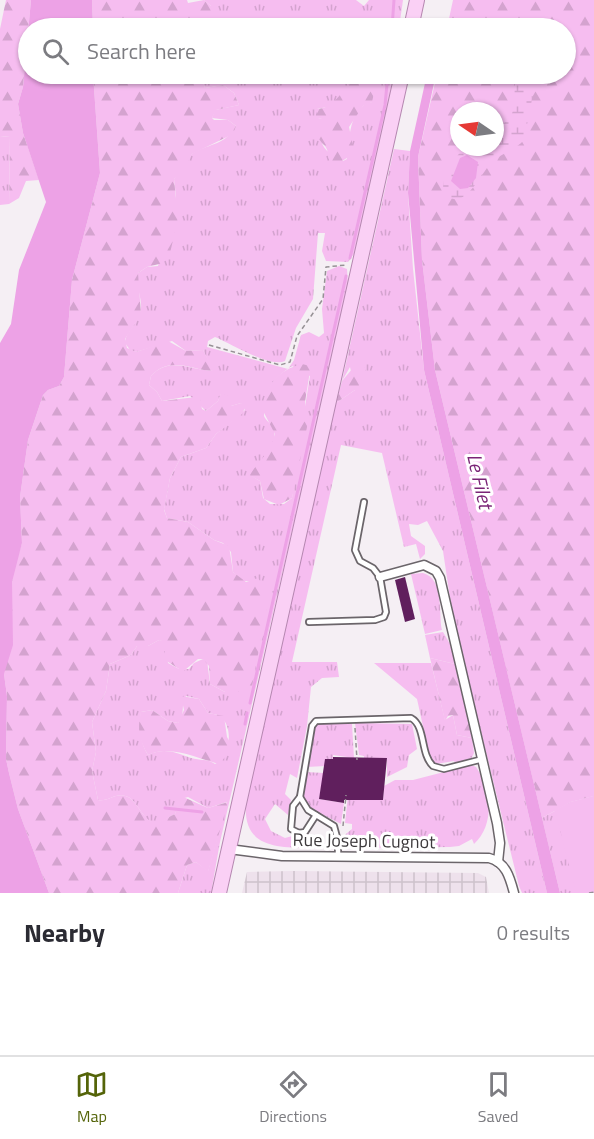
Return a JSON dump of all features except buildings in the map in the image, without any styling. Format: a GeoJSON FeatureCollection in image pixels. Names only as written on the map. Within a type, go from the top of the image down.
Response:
{"type":"FeatureCollection","features":[{"type":"Feature","properties":{"kind":"main road"},"geometry":{"type":"LineString","coordinates":[[413,18],[417,0]]}},
{"type":"Feature","properties":{"kind":"main road"},"geometry":{"type":"LineString","coordinates":[[219,893],[400,84]]}},
{"type":"Feature","properties":{"kind":"street"},"geometry":{"type":"LineString","coordinates":[[380,577],[424,565],[436,571],[440,578],[500,834],[498,862],[508,874],[514,893]]}},
{"type":"Feature","properties":{"kind":"street","name":"Rue Joseph Cugnot"},"geometry":{"type":"LineString","coordinates":[[229,849],[270,856],[489,858],[498,862]]}},
{"type":"Feature","properties":{"kind":"lane"},"geometry":{"type":"LineString","coordinates":[[309,622],[375,620],[384,617],[386,607],[380,577],[373,568],[360,561],[355,550],[364,502]]}},
{"type":"Feature","properties":{"kind":"lane"},"geometry":{"type":"LineString","coordinates":[[338,857],[337,833],[329,821],[308,810],[300,797],[300,782],[313,723],[319,719],[414,719],[426,757],[436,768],[444,769],[483,759]]}},
{"type":"Feature","properties":{"kind":"lane"},"geometry":{"type":"LineString","coordinates":[[300,797],[293,806],[291,829],[296,832],[305,832],[316,815]]}},
{"type":"Feature","properties":{"kind":"path"},"geometry":{"type":"LineString","coordinates":[[209,345],[280,365],[290,362],[297,336],[323,299],[326,267],[340,264],[359,268]]}},
{"type":"Feature","properties":{"kind":"path"},"geometry":{"type":"LineString","coordinates":[[352,719],[357,738],[357,760]]}},
{"type":"Feature","properties":{"kind":"path"},"geometry":{"type":"LineString","coordinates":[[337,833],[343,826],[346,795]]}},
{"type":"Feature","properties":{"kind":"path"},"geometry":{"type":"LineString","coordinates":[[589,893],[594,892]]}},
{"type":"Feature","properties":{"kind":"shaded area"},"geometry":{"type":"Polygon","coordinates":[[[31,0],[92,0],[93,18],[29,18],[31,0]]]}},
{"type":"Feature","properties":{"kind":"shaded area"},"geometry":{"type":"Polygon","coordinates":[[[23,84],[94,84],[100,173],[72,280],[64,377],[59,386],[48,390],[43,395],[28,440],[20,497],[22,543],[12,582],[13,645],[4,674],[7,696],[6,759],[18,809],[49,893],[0,893],[0,343],[11,324],[19,270],[46,202],[23,133],[18,104],[23,84]]]}},
{"type":"Feature","properties":{"kind":"shaded area"},"geometry":{"type":"Polygon","coordinates":[[[425,84],[434,84],[418,157],[422,260],[435,370],[560,893],[547,893],[424,370],[408,193],[410,151],[425,84]]]}},
{"type":"Feature","properties":{"kind":"shaded area"},"geometry":{"type":"Polygon","coordinates":[[[469,156],[478,162],[476,178],[468,188],[460,189],[451,181],[460,158],[469,156]]]}},
{"type":"Feature","properties":{"kind":"shaded area"},"geometry":{"type":"Polygon","coordinates":[[[247,872],[478,873],[486,877],[489,893],[242,893],[247,872]]]}},
{"type":"Feature","properties":{"kind":"green space"},"geometry":{"type":"Polygon","coordinates":[[[6,0],[31,0],[29,18],[18,18],[18,84],[23,84],[18,104],[23,133],[39,180],[26,181],[19,198],[9,204],[10,136],[0,137],[0,29],[6,0]]]}},
{"type":"Feature","properties":{"kind":"green space"},"geometry":{"type":"Polygon","coordinates":[[[92,0],[187,0],[188,3],[204,0],[211,6],[211,18],[93,18],[92,0]]]}},
{"type":"Feature","properties":{"kind":"green space"},"geometry":{"type":"Polygon","coordinates":[[[204,0],[356,0],[364,6],[369,0],[403,0],[400,18],[211,18],[211,6],[204,0]]]}},
{"type":"Feature","properties":{"kind":"green space"},"geometry":{"type":"Polygon","coordinates":[[[453,0],[594,0],[594,796],[571,802],[542,818],[435,370],[422,260],[418,157],[435,84],[576,84],[576,18],[449,18],[453,0]]]}},
{"type":"Feature","properties":{"kind":"green space"},"geometry":{"type":"Polygon","coordinates":[[[94,84],[204,84],[205,88],[223,85],[234,93],[239,105],[216,110],[212,118],[228,120],[236,126],[233,134],[192,154],[184,169],[174,179],[178,219],[170,253],[163,263],[147,267],[138,273],[141,314],[125,339],[127,348],[136,352],[168,341],[186,351],[203,350],[214,371],[173,365],[158,370],[151,376],[149,385],[162,401],[196,397],[200,399],[202,409],[206,411],[218,401],[221,393],[232,397],[231,406],[241,403],[246,406],[242,414],[216,434],[206,448],[181,457],[170,478],[164,510],[167,518],[188,522],[214,540],[229,546],[233,572],[246,582],[258,578],[269,595],[251,692],[225,692],[210,684],[209,666],[203,659],[198,659],[179,675],[179,669],[165,660],[165,642],[159,640],[148,646],[137,646],[131,655],[110,664],[106,691],[92,722],[96,752],[92,771],[98,800],[125,796],[133,801],[149,820],[157,823],[175,814],[181,796],[208,808],[228,802],[208,872],[196,862],[187,865],[178,893],[49,893],[18,809],[6,759],[7,696],[4,674],[13,571],[22,543],[20,497],[28,440],[43,395],[48,390],[59,386],[64,377],[72,280],[100,173],[94,84]]]}},
{"type":"Feature","properties":{"kind":"green space"},"geometry":{"type":"Polygon","coordinates":[[[204,84],[351,84],[332,106],[317,109],[318,118],[324,123],[321,137],[323,146],[330,154],[343,161],[347,159],[355,117],[364,105],[372,102],[357,84],[392,84],[354,254],[348,262],[326,261],[322,251],[325,233],[318,233],[313,299],[296,328],[285,361],[269,361],[260,358],[215,337],[208,341],[207,347],[288,369],[294,360],[301,335],[309,332],[319,337],[324,333],[322,309],[327,271],[339,266],[347,269],[348,284],[340,324],[220,842],[211,893],[178,893],[187,865],[196,862],[208,871],[227,802],[208,808],[188,797],[181,799],[175,814],[157,824],[149,820],[130,798],[121,795],[98,800],[92,771],[96,752],[92,722],[106,691],[110,664],[131,655],[137,646],[148,646],[159,640],[165,641],[168,663],[179,669],[189,669],[194,663],[203,659],[207,660],[210,684],[225,692],[251,692],[255,581],[243,581],[233,572],[231,552],[223,543],[214,540],[188,522],[167,518],[164,509],[170,478],[181,457],[206,448],[216,434],[245,410],[241,403],[231,406],[227,397],[221,394],[218,401],[206,411],[190,396],[162,401],[149,385],[151,376],[158,370],[173,365],[213,371],[203,350],[186,351],[172,341],[136,352],[130,350],[125,343],[141,308],[138,273],[147,267],[158,266],[176,196],[174,179],[193,153],[222,140],[232,132],[236,126],[228,120],[212,118],[215,110],[239,105],[234,93],[223,85],[205,88],[204,84]],[[292,366],[278,376],[267,393],[264,416],[273,428],[274,440],[264,460],[250,475],[260,481],[263,498],[270,504],[284,504],[292,498],[310,376],[292,366]],[[186,696],[182,716],[178,723],[168,721],[152,710],[141,712],[141,734],[148,755],[160,751],[215,764],[220,760],[227,749],[228,728],[221,717],[208,713],[199,699],[186,696]]]}},
{"type":"Feature","properties":{"kind":"green space"},"geometry":{"type":"Polygon","coordinates":[[[349,84],[376,84],[372,102],[363,106],[349,127],[353,146],[352,155],[337,164],[330,161],[327,149],[319,139],[322,119],[317,118],[317,109],[337,99],[349,84]]]}},
{"type":"Feature","properties":{"kind":"green space"},"geometry":{"type":"Polygon","coordinates":[[[515,84],[535,84],[524,140],[504,154],[504,123],[513,112],[515,84]]]}},
{"type":"Feature","properties":{"kind":"green space"},"geometry":{"type":"Polygon","coordinates":[[[10,136],[9,204],[0,205],[0,137],[10,136]]]}},
{"type":"Feature","properties":{"kind":"green space"},"geometry":{"type":"Polygon","coordinates":[[[394,149],[410,151],[408,194],[413,269],[424,370],[547,893],[522,893],[519,886],[453,618],[443,551],[427,521],[418,525],[409,524],[411,536],[425,546],[425,554],[420,559],[416,544],[404,547],[382,453],[341,445],[292,662],[337,662],[339,677],[322,678],[311,687],[307,726],[297,778],[290,774],[285,794],[291,800],[288,815],[275,804],[265,819],[271,831],[285,838],[296,835],[303,843],[308,840],[308,848],[283,847],[263,841],[249,828],[246,816],[246,801],[336,403],[355,390],[350,367],[342,381],[394,149]]]}},
{"type":"Feature","properties":{"kind":"green space"},"geometry":{"type":"Polygon","coordinates":[[[501,156],[493,161],[465,196],[458,199],[451,198],[443,192],[449,167],[456,157],[501,156]]]}},
{"type":"Feature","properties":{"kind":"green space"},"geometry":{"type":"Polygon","coordinates":[[[358,362],[364,364],[367,377],[355,390],[336,403],[342,381],[358,362]]]}},
{"type":"Feature","properties":{"kind":"green space"},"geometry":{"type":"Polygon","coordinates":[[[302,364],[310,366],[305,402],[307,427],[292,498],[279,505],[264,499],[260,481],[249,475],[269,450],[275,434],[262,409],[270,386],[286,370],[302,364]]]}},
{"type":"Feature","properties":{"kind":"green space"},"geometry":{"type":"Polygon","coordinates":[[[423,573],[435,582],[438,589],[442,630],[425,634],[411,574],[423,573]]]}},
{"type":"Feature","properties":{"kind":"green space"},"geometry":{"type":"Polygon","coordinates":[[[443,632],[450,644],[455,664],[430,658],[425,635],[443,632]]]}},
{"type":"Feature","properties":{"kind":"green space"},"geometry":{"type":"Polygon","coordinates":[[[430,658],[455,664],[472,738],[457,735],[453,715],[448,716],[445,721],[430,658]]]}},
{"type":"Feature","properties":{"kind":"green space"},"geometry":{"type":"Polygon","coordinates":[[[374,663],[431,663],[445,720],[453,715],[457,735],[472,738],[474,753],[471,759],[436,764],[430,758],[417,699],[374,663]]]}},
{"type":"Feature","properties":{"kind":"green space"},"geometry":{"type":"Polygon","coordinates":[[[181,696],[199,699],[208,713],[224,716],[227,737],[233,748],[219,764],[175,752],[165,751],[148,755],[140,734],[141,712],[152,710],[168,721],[178,723],[184,710],[181,696]]]}},
{"type":"Feature","properties":{"kind":"green space"},"geometry":{"type":"Polygon","coordinates":[[[355,723],[412,724],[417,749],[409,755],[407,767],[387,777],[387,758],[375,758],[374,763],[365,763],[364,756],[359,755],[355,723]]]}},
{"type":"Feature","properties":{"kind":"green space"},"geometry":{"type":"Polygon","coordinates":[[[315,724],[352,724],[354,758],[333,755],[333,759],[325,759],[325,766],[307,767],[315,724]]]}},
{"type":"Feature","properties":{"kind":"green space"},"geometry":{"type":"Polygon","coordinates":[[[471,765],[476,767],[481,776],[489,807],[485,827],[474,844],[472,839],[459,846],[450,847],[362,848],[353,838],[341,838],[352,829],[352,824],[345,823],[348,795],[357,800],[383,800],[384,786],[395,780],[413,780],[471,765]]]}},
{"type":"Feature","properties":{"kind":"green space"},"geometry":{"type":"Polygon","coordinates":[[[306,772],[324,773],[319,799],[344,803],[341,824],[308,807],[302,798],[306,772]]]}},
{"type":"Feature","properties":{"kind":"green space"},"geometry":{"type":"Polygon","coordinates":[[[594,796],[594,893],[560,893],[542,818],[571,802],[594,796]]]}},
{"type":"Feature","properties":{"kind":"green space"},"geometry":{"type":"Polygon","coordinates":[[[594,796],[594,893],[576,893],[555,810],[571,802],[594,796]]]}},
{"type":"Feature","properties":{"kind":"waterway"},"geometry":{"type":"LineString","coordinates":[[393,18],[394,0]]}},
{"type":"Feature","properties":{"kind":"waterway"},"geometry":{"type":"LineString","coordinates":[[350,258],[385,105],[387,84]]}},
{"type":"Feature","properties":{"kind":"waterway"},"geometry":{"type":"LineString","coordinates":[[250,703],[346,276]]}},
{"type":"Feature","properties":{"kind":"waterway"},"geometry":{"type":"LineString","coordinates":[[245,724],[247,713]]}},
{"type":"Feature","properties":{"kind":"waterway"},"geometry":{"type":"LineString","coordinates":[[165,808],[202,812]]}},
{"type":"Feature","properties":{"kind":"water label","name":"Le Filet"},"geometry":{"type":"Point","coordinates":[480,481]}}]}
